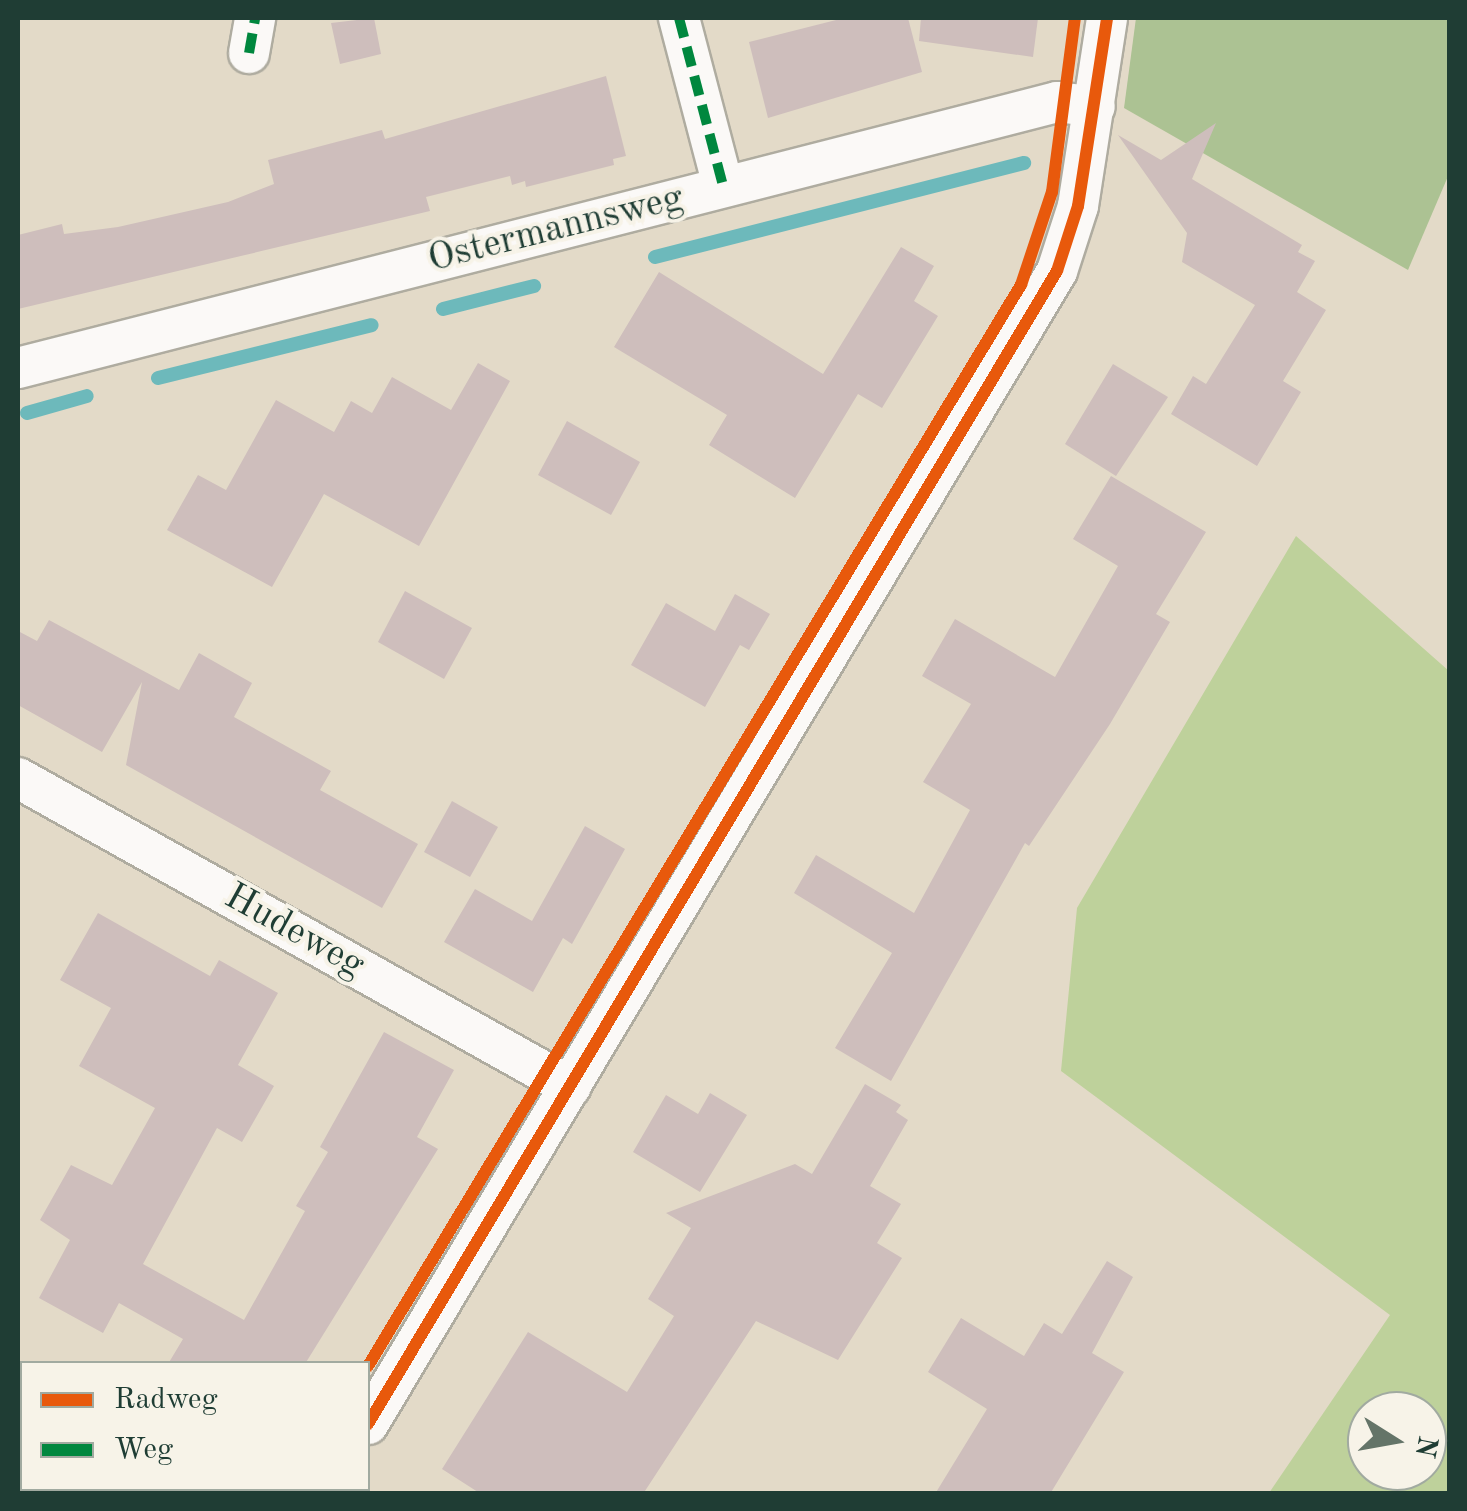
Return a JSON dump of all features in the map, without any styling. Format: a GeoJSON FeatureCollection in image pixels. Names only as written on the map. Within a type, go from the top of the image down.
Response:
{"type":"FeatureCollection","features":[{"type":"Feature","properties":{"kind":"street"},"geometry":{"type":"LineString","coordinates":[[679,18],[723,186]]}},
{"type":"Feature","properties":{"kind":"street"},"geometry":{"type":"LineString","coordinates":[[370,1421],[1057,271],[1078,206],[1107,18]]}},
{"type":"Feature","properties":{"kind":"street","name":"Ostermannsweg"},"geometry":{"type":"LineString","coordinates":[[18,368],[1058,102],[1095,107]]}},
{"type":"Feature","properties":{"kind":"street","name":"Hudeweg"},"geometry":{"type":"LineString","coordinates":[[18,778],[571,1086]]}},
{"type":"Feature","properties":{"kind":"green space"},"geometry":{"type":"Polygon","coordinates":[[[1136,18],[1449,18],[1449,174],[1408,270],[1124,108],[1136,18]]]}},
{"type":"Feature","properties":{"kind":"green space"},"geometry":{"type":"Polygon","coordinates":[[[1296,536],[1449,671],[1449,1493],[1269,1493],[1390,1315],[1061,1071],[1077,908],[1296,536]]]}},
{"type":"Feature","properties":{"kind":"building"},"geometry":{"type":"Polygon","coordinates":[[[374,18],[381,54],[340,64],[331,23],[374,18]]]}},
{"type":"Feature","properties":{"kind":"building"},"geometry":{"type":"Polygon","coordinates":[[[844,18],[908,18],[922,72],[768,118],[749,42],[844,18]]]}},
{"type":"Feature","properties":{"kind":"building"},"geometry":{"type":"Polygon","coordinates":[[[921,18],[1038,18],[1033,57],[919,41],[921,18]]]}},
{"type":"Feature","properties":{"kind":"building"},"geometry":{"type":"Polygon","coordinates":[[[606,76],[626,156],[613,159],[614,165],[526,187],[525,181],[512,185],[510,176],[426,197],[430,211],[18,309],[18,235],[62,224],[64,234],[118,227],[228,202],[274,184],[268,160],[382,130],[385,139],[606,76]]]}},
{"type":"Feature","properties":{"kind":"building"},"geometry":{"type":"Polygon","coordinates":[[[1216,123],[1192,179],[1302,245],[1298,252],[1315,261],[1297,292],[1326,310],[1283,381],[1301,392],[1257,466],[1171,414],[1193,376],[1206,384],[1255,305],[1182,262],[1187,233],[1118,135],[1161,160],[1216,123]]]}},
{"type":"Feature","properties":{"kind":"building"},"geometry":{"type":"Polygon","coordinates":[[[901,247],[934,266],[914,301],[938,316],[882,408],[858,394],[795,498],[709,445],[727,415],[614,347],[659,272],[823,374],[901,247]]]}},
{"type":"Feature","properties":{"kind":"building"},"geometry":{"type":"Polygon","coordinates":[[[478,363],[510,381],[419,546],[324,494],[272,587],[167,530],[198,475],[226,490],[276,400],[334,432],[351,401],[372,413],[392,377],[451,410],[478,363]]]}},
{"type":"Feature","properties":{"kind":"building"},"geometry":{"type":"Polygon","coordinates":[[[1113,364],[1168,397],[1116,476],[1065,444],[1113,364]]]}},
{"type":"Feature","properties":{"kind":"building"},"geometry":{"type":"Polygon","coordinates":[[[567,421],[640,462],[611,515],[538,475],[567,421]]]}},
{"type":"Feature","properties":{"kind":"building"},"geometry":{"type":"Polygon","coordinates":[[[1111,476],[1206,532],[1156,614],[1170,622],[1110,724],[1029,846],[1025,843],[891,1081],[835,1048],[892,953],[794,893],[816,855],[914,913],[970,810],[923,782],[971,704],[922,676],[955,619],[1055,677],[1118,566],[1073,539],[1111,476]]]}},
{"type":"Feature","properties":{"kind":"building"},"geometry":{"type":"Polygon","coordinates":[[[405,591],[472,628],[444,679],[378,642],[405,591]]]}},
{"type":"Feature","properties":{"kind":"building"},"geometry":{"type":"Polygon","coordinates":[[[735,594],[770,614],[749,650],[740,645],[705,707],[631,665],[666,603],[715,631],[735,594]]]}},
{"type":"Feature","properties":{"kind":"building"},"geometry":{"type":"Polygon","coordinates":[[[49,620],[179,690],[199,653],[252,683],[234,717],[331,771],[320,790],[418,844],[382,908],[126,765],[142,682],[102,752],[18,705],[18,631],[37,641],[49,620]]]}},
{"type":"Feature","properties":{"kind":"building"},"geometry":{"type":"Polygon","coordinates":[[[452,801],[498,827],[470,877],[424,852],[452,801]]]}},
{"type":"Feature","properties":{"kind":"building"},"geometry":{"type":"Polygon","coordinates":[[[585,826],[625,849],[572,944],[563,938],[533,992],[444,942],[475,889],[532,921],[585,826]]]}},
{"type":"Feature","properties":{"kind":"building"},"geometry":{"type":"Polygon","coordinates":[[[98,913],[210,976],[219,960],[278,993],[238,1065],[274,1086],[242,1142],[217,1128],[143,1264],[244,1320],[305,1211],[296,1206],[328,1152],[320,1147],[384,1032],[454,1070],[417,1137],[438,1149],[307,1361],[170,1361],[183,1339],[119,1303],[103,1333],[39,1298],[70,1240],[40,1220],[71,1165],[112,1185],[155,1108],[79,1066],[111,1008],[60,980],[98,913]]]}},
{"type":"Feature","properties":{"kind":"building"},"geometry":{"type":"Polygon","coordinates":[[[865,1084],[901,1105],[896,1112],[908,1120],[870,1186],[901,1204],[877,1243],[902,1258],[838,1360],[756,1321],[643,1494],[481,1494],[442,1469],[528,1332],[627,1392],[674,1316],[648,1299],[691,1228],[666,1213],[795,1164],[812,1174],[865,1084]]]}},
{"type":"Feature","properties":{"kind":"building"},"geometry":{"type":"Polygon","coordinates":[[[710,1093],[747,1115],[700,1192],[633,1152],[666,1095],[698,1114],[710,1093]]]}},
{"type":"Feature","properties":{"kind":"building"},"geometry":{"type":"Polygon","coordinates":[[[1107,1261],[1133,1277],[1092,1353],[1124,1372],[1050,1494],[935,1494],[987,1409],[928,1372],[961,1318],[1024,1356],[1044,1323],[1062,1334],[1107,1261]]]}},
{"type":"Feature","properties":{"kind":"waterway"},"geometry":{"type":"LineString","coordinates":[[655,257],[1024,163]]}},
{"type":"Feature","properties":{"kind":"waterway"},"geometry":{"type":"LineString","coordinates":[[443,309],[534,286]]}},
{"type":"Feature","properties":{"kind":"waterway"},"geometry":{"type":"LineString","coordinates":[[158,378],[372,325]]}},
{"type":"Feature","properties":{"kind":"waterway"},"geometry":{"type":"LineString","coordinates":[[27,413],[87,396]]}},
{"type":"Feature","properties":{"kind":"marked path"},"geometry":{"type":"LineString","coordinates":[[249,53],[255,18]]}},
{"type":"Feature","properties":{"kind":"marked path"},"geometry":{"type":"LineString","coordinates":[[679,18],[723,186]]}},
{"type":"Feature","properties":{"kind":"cycle path"},"geometry":{"type":"LineString","coordinates":[[370,1363],[1021,285],[1052,192],[1075,18]]}},
{"type":"Feature","properties":{"kind":"cycle path"},"geometry":{"type":"LineString","coordinates":[[370,1421],[1057,271],[1078,206],[1107,18]]}}]}
